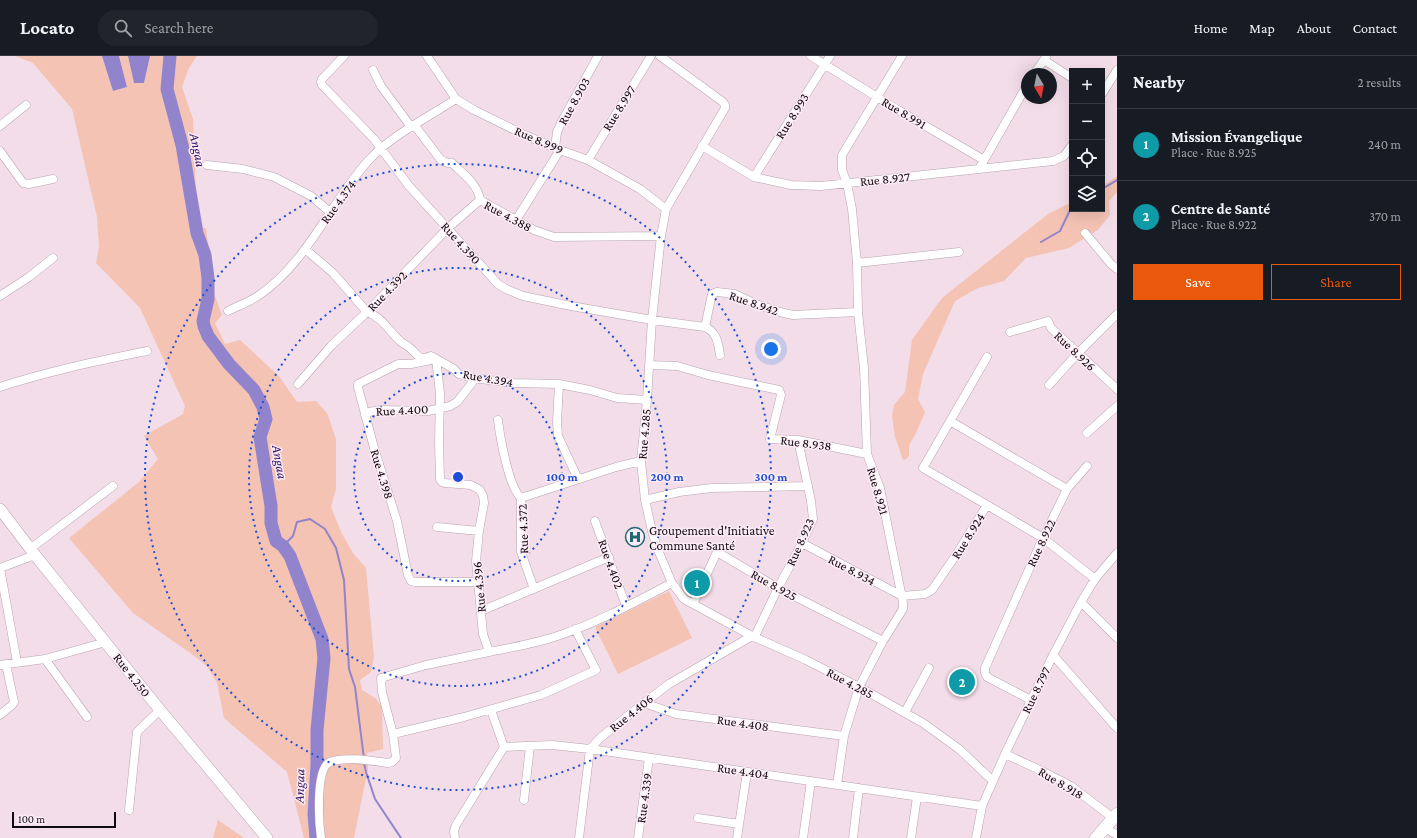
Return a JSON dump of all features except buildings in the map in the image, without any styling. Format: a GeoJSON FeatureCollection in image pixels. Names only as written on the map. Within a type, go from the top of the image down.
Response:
{"type":"FeatureCollection","features":[{"type":"Feature","properties":{"kind":"highway"},"geometry":{"type":"LineString","coordinates":[[1096,838],[1115,816]]}},
{"type":"Feature","properties":{"kind":"main road","name":"Rue 4.250"},"geometry":{"type":"LineString","coordinates":[[0,509],[32,552],[266,838]]}},
{"type":"Feature","properties":{"kind":"street","name":"Rue 4.390"},"geometry":{"type":"LineString","coordinates":[[344,56],[321,82],[382,148],[409,186],[498,284],[523,296],[652,320]]}},
{"type":"Feature","properties":{"kind":"street","name":"Rue 8.999"},"geometry":{"type":"LineString","coordinates":[[427,56],[456,99],[474,110],[557,149],[588,160],[640,189],[666,208]]}},
{"type":"Feature","properties":{"kind":"street","name":"Rue 8.903"},"geometry":{"type":"LineString","coordinates":[[557,149],[557,132],[598,56]]}},
{"type":"Feature","properties":{"kind":"street","name":"Rue 8.997"},"geometry":{"type":"LineString","coordinates":[[588,160],[651,56]]}},
{"type":"Feature","properties":{"kind":"street","name":"Rue 4.285"},"geometry":{"type":"LineString","coordinates":[[660,56],[725,105],[725,108],[666,208],[661,236],[652,320],[647,400],[641,461],[645,500],[658,550],[672,583],[684,599],[753,636],[806,660],[859,687],[923,723],[959,749],[993,781]]}},
{"type":"Feature","properties":{"kind":"street","name":"Rue 8.991"},"geometry":{"type":"LineString","coordinates":[[811,56],[964,150],[984,160]]}},
{"type":"Feature","properties":{"kind":"street","name":"Rue 8.993"},"geometry":{"type":"LineString","coordinates":[[754,177],[830,56]]}},
{"type":"Feature","properties":{"kind":"street","name":"Rue 8.921"},"geometry":{"type":"LineString","coordinates":[[837,785],[844,736],[859,687],[883,641],[903,609],[902,596],[880,488],[867,454],[864,368],[858,312],[857,263],[852,209],[847,183],[842,170],[842,155],[902,56]]}},
{"type":"Feature","properties":{"kind":"street"},"geometry":{"type":"LineString","coordinates":[[1038,68],[1045,58],[1069,76]]}},
{"type":"Feature","properties":{"kind":"street","name":"Rue 4.388"},"geometry":{"type":"LineString","coordinates":[[373,70],[381,86],[405,120],[409,124],[415,126],[441,160],[452,163],[474,185],[479,192],[480,200],[534,230],[554,237],[661,236]]}},
{"type":"Feature","properties":{"kind":"street"},"geometry":{"type":"LineString","coordinates":[[1105,89],[1117,70]]}},
{"type":"Feature","properties":{"kind":"street"},"geometry":{"type":"LineString","coordinates":[[979,169],[1021,95]]}},
{"type":"Feature","properties":{"kind":"street","name":"Rue 4.374"},"geometry":{"type":"LineString","coordinates":[[228,311],[257,297],[290,267],[305,249],[367,162],[382,148],[456,99]]}},
{"type":"Feature","properties":{"kind":"street"},"geometry":{"type":"LineString","coordinates":[[0,126],[26,105]]}},
{"type":"Feature","properties":{"kind":"street","name":"Rue 8.927"},"geometry":{"type":"LineString","coordinates":[[702,146],[754,177],[790,185],[821,186],[1057,160],[1064,156],[1069,149]]}},
{"type":"Feature","properties":{"kind":"street"},"geometry":{"type":"LineString","coordinates":[[516,220],[557,149]]}},
{"type":"Feature","properties":{"kind":"street"},"geometry":{"type":"LineString","coordinates":[[0,151],[20,180],[24,183],[29,184],[53,179]]}},
{"type":"Feature","properties":{"kind":"street"},"geometry":{"type":"LineString","coordinates":[[207,165],[243,169],[274,177],[311,196],[330,212]]}},
{"type":"Feature","properties":{"kind":"street","name":"Rue 4.392"},"geometry":{"type":"LineString","coordinates":[[298,384],[331,346],[367,312],[448,228],[480,200]]}},
{"type":"Feature","properties":{"kind":"street"},"geometry":{"type":"LineString","coordinates":[[1085,233],[1117,269]]}},
{"type":"Feature","properties":{"kind":"street","name":"Rue 4.394"},"geometry":{"type":"LineString","coordinates":[[305,249],[333,273],[367,312],[374,314],[399,341],[412,350],[418,357],[426,358],[431,356],[454,369],[459,374],[472,378],[514,383],[559,384],[590,390],[617,398],[647,400]]}},
{"type":"Feature","properties":{"kind":"street"},"geometry":{"type":"LineString","coordinates":[[857,263],[959,252]]}},
{"type":"Feature","properties":{"kind":"street"},"geometry":{"type":"LineString","coordinates":[[0,296],[29,277],[53,258]]}},
{"type":"Feature","properties":{"kind":"street","name":"Rue 8.942"},"geometry":{"type":"LineString","coordinates":[[705,326],[712,294],[717,292],[735,294],[756,304],[794,315],[858,312]]}},
{"type":"Feature","properties":{"kind":"street"},"geometry":{"type":"LineString","coordinates":[[1049,385],[1117,314]]}},
{"type":"Feature","properties":{"kind":"street"},"geometry":{"type":"LineString","coordinates":[[652,320],[705,326],[715,335],[720,355]]}},
{"type":"Feature","properties":{"kind":"street","name":"Rue 8.926"},"geometry":{"type":"LineString","coordinates":[[1010,332],[1048,321],[1051,328],[1117,389]]}},
{"type":"Feature","properties":{"kind":"street"},"geometry":{"type":"LineString","coordinates":[[0,387],[29,377],[60,369],[148,351]]}},
{"type":"Feature","properties":{"kind":"street"},"geometry":{"type":"LineString","coordinates":[[987,357],[923,468],[987,505]]}},
{"type":"Feature","properties":{"kind":"street","name":"Rue 4.396"},"geometry":{"type":"LineString","coordinates":[[436,359],[440,393],[440,479],[445,483],[471,485],[480,490],[483,496],[484,503],[476,561],[477,582],[484,634],[489,652]]}},
{"type":"Feature","properties":{"kind":"street","name":"Rue 4.398"},"geometry":{"type":"LineString","coordinates":[[436,359],[411,364],[398,364],[358,384],[384,485],[397,521],[408,575],[411,581],[477,582]]}},
{"type":"Feature","properties":{"kind":"street","name":"Rue 8.938"},"geometry":{"type":"LineString","coordinates":[[649,365],[677,366],[708,375],[779,390],[781,395],[770,439],[798,440],[867,454]]}},
{"type":"Feature","properties":{"kind":"street","name":"Rue 4.400"},"geometry":{"type":"LineString","coordinates":[[365,415],[369,412],[381,410],[428,411],[439,407],[450,406],[457,402],[472,383],[472,378]]}},
{"type":"Feature","properties":{"kind":"street"},"geometry":{"type":"LineString","coordinates":[[559,384],[557,422],[558,436],[578,479]]}},
{"type":"Feature","properties":{"kind":"street"},"geometry":{"type":"LineString","coordinates":[[1087,433],[1117,406]]}},
{"type":"Feature","properties":{"kind":"street"},"geometry":{"type":"LineString","coordinates":[[498,420],[501,440],[509,471],[515,490],[522,498]]}},
{"type":"Feature","properties":{"kind":"street"},"geometry":{"type":"LineString","coordinates":[[950,420],[1067,489]]}},
{"type":"Feature","properties":{"kind":"street","name":"Rue 8.923"},"geometry":{"type":"LineString","coordinates":[[753,636],[813,519],[811,501],[798,440]]}},
{"type":"Feature","properties":{"kind":"street","name":"Rue 4.372"},"geometry":{"type":"LineString","coordinates":[[534,589],[521,552],[522,498],[616,467],[641,461]]}},
{"type":"Feature","properties":{"kind":"street","name":"Rue 8.922"},"geometry":{"type":"LineString","coordinates":[[1031,700],[987,677],[985,668],[1043,538],[1067,489],[1087,466]]}},
{"type":"Feature","properties":{"kind":"street"},"geometry":{"type":"LineString","coordinates":[[17,662],[0,568],[32,552],[112,486]]}},
{"type":"Feature","properties":{"kind":"street"},"geometry":{"type":"LineString","coordinates":[[645,500],[679,492],[712,488],[808,486]]}},
{"type":"Feature","properties":{"kind":"street","name":"Rue 8.924"},"geometry":{"type":"LineString","coordinates":[[902,596],[925,594],[932,590],[987,505],[1043,538],[1095,579]]}},
{"type":"Feature","properties":{"kind":"street","name":"Rue 4.402"},"geometry":{"type":"LineString","coordinates":[[595,521],[626,606]]}},
{"type":"Feature","properties":{"kind":"street"},"geometry":{"type":"LineString","coordinates":[[437,527],[479,531]]}},
{"type":"Feature","properties":{"kind":"street","name":"Rue 8.934"},"geometry":{"type":"LineString","coordinates":[[802,543],[902,596]]}},
{"type":"Feature","properties":{"kind":"street","name":"Rue 8.925"},"geometry":{"type":"LineString","coordinates":[[693,604],[717,552],[778,588],[883,641]]}},
{"type":"Feature","properties":{"kind":"street","name":"Rue 8.797"},"geometry":{"type":"LineString","coordinates":[[976,838],[982,806],[1005,754],[1053,655],[1095,579],[1117,553]]}},
{"type":"Feature","properties":{"kind":"street"},"geometry":{"type":"LineString","coordinates":[[481,611],[609,557]]}},
{"type":"Feature","properties":{"kind":"street"},"geometry":{"type":"LineString","coordinates":[[321,838],[319,801],[322,771],[326,764],[331,761],[356,759],[388,763],[392,762],[396,758],[393,734],[382,692],[381,678],[426,665],[537,642],[575,629],[672,583]]}},
{"type":"Feature","properties":{"kind":"street"},"geometry":{"type":"LineString","coordinates":[[1081,602],[1117,638]]}},
{"type":"Feature","properties":{"kind":"street"},"geometry":{"type":"LineString","coordinates":[[393,734],[491,710],[541,695],[596,670],[575,629]]}},
{"type":"Feature","properties":{"kind":"street","name":"Rue 4.406"},"geometry":{"type":"LineString","coordinates":[[590,749],[600,738],[669,684],[753,636]]}},
{"type":"Feature","properties":{"kind":"street"},"geometry":{"type":"LineString","coordinates":[[0,715],[14,702],[3,664],[45,659],[106,642]]}},
{"type":"Feature","properties":{"kind":"street"},"geometry":{"type":"LineString","coordinates":[[1053,655],[1117,728]]}},
{"type":"Feature","properties":{"kind":"street"},"geometry":{"type":"LineString","coordinates":[[45,659],[88,717]]}},
{"type":"Feature","properties":{"kind":"street"},"geometry":{"type":"LineString","coordinates":[[905,712],[929,668]]}},
{"type":"Feature","properties":{"kind":"street","name":"Rue 4.408"},"geometry":{"type":"LineString","coordinates":[[644,703],[676,714],[844,736]]}},
{"type":"Feature","properties":{"kind":"street"},"geometry":{"type":"LineString","coordinates":[[129,810],[137,732],[160,710]]}},
{"type":"Feature","properties":{"kind":"street"},"geometry":{"type":"LineString","coordinates":[[455,838],[454,831],[456,824],[504,747],[491,710]]}},
{"type":"Feature","properties":{"kind":"street","name":"Rue 4.404"},"geometry":{"type":"LineString","coordinates":[[504,747],[552,745],[590,749],[982,806]]}},
{"type":"Feature","properties":{"kind":"street"},"geometry":{"type":"LineString","coordinates":[[524,800],[530,746]]}},
{"type":"Feature","properties":{"kind":"street"},"geometry":{"type":"LineString","coordinates":[[579,838],[590,749]]}},
{"type":"Feature","properties":{"kind":"street","name":"Rue 8.918"},"geometry":{"type":"LineString","coordinates":[[1005,754],[1071,786],[1115,816]]}},
{"type":"Feature","properties":{"kind":"street","name":"Rue 4.339"},"geometry":{"type":"LineString","coordinates":[[638,838],[649,758]]}},
{"type":"Feature","properties":{"kind":"street"},"geometry":{"type":"LineString","coordinates":[[737,838],[747,772]]}},
{"type":"Feature","properties":{"kind":"street"},"geometry":{"type":"LineString","coordinates":[[803,838],[811,782]]}},
{"type":"Feature","properties":{"kind":"street"},"geometry":{"type":"LineString","coordinates":[[853,838],[859,788]]}},
{"type":"Feature","properties":{"kind":"street"},"geometry":{"type":"LineString","coordinates":[[912,838],[917,797]]}},
{"type":"Feature","properties":{"kind":"street"},"geometry":{"type":"LineString","coordinates":[[698,818],[739,824]]}},
{"type":"Feature","properties":{"kind":"street"},"geometry":{"type":"LineString","coordinates":[[1105,828],[1117,835]]}},
{"type":"Feature","properties":{"kind":"shaded area"},"geometry":{"type":"Polygon","coordinates":[[[15,56],[102,56],[113,91],[127,87],[119,56],[128,56],[134,83],[144,83],[150,56],[197,56],[189,68],[182,87],[193,119],[197,227],[206,228],[210,282],[222,315],[215,323],[225,344],[240,340],[279,376],[297,402],[316,401],[327,413],[336,439],[336,489],[331,507],[342,534],[353,553],[366,568],[374,657],[371,672],[360,680],[362,690],[375,698],[382,707],[383,749],[367,753],[368,768],[354,838],[304,838],[287,772],[224,718],[217,683],[207,666],[133,613],[69,538],[139,482],[158,459],[144,436],[183,414],[185,406],[140,308],[96,263],[99,247],[97,217],[72,109],[33,63],[15,56]]]}},
{"type":"Feature","properties":{"kind":"shaded area"},"geometry":{"type":"Polygon","coordinates":[[[102,56],[119,56],[127,87],[113,91],[102,56]]]}},
{"type":"Feature","properties":{"kind":"shaded area"},"geometry":{"type":"Polygon","coordinates":[[[128,56],[150,56],[144,83],[134,83],[128,56]]]}},
{"type":"Feature","properties":{"kind":"shaded area"},"geometry":{"type":"Polygon","coordinates":[[[1117,176],[1117,192],[1109,201],[1110,215],[1098,230],[1069,248],[1026,258],[1004,281],[978,288],[955,301],[923,374],[918,399],[925,412],[909,445],[909,456],[903,460],[895,437],[892,416],[894,405],[905,392],[912,340],[942,298],[1048,214],[1069,204],[1069,212],[1105,212],[1105,184],[1117,176]]]}},
{"type":"Feature","properties":{"kind":"shaded area"},"geometry":{"type":"Polygon","coordinates":[[[669,591],[692,638],[618,674],[595,627],[669,591]]]}},
{"type":"Feature","properties":{"kind":"shaded area"},"geometry":{"type":"Polygon","coordinates":[[[218,820],[244,838],[213,838],[218,820]]]}},
{"type":"Feature","properties":{"kind":"waterway","name":"Angaa"},"geometry":{"type":"LineString","coordinates":[[170,56],[167,89],[182,145],[197,233],[205,255],[208,278],[208,299],[203,321],[204,326],[208,336],[229,364],[254,390],[263,407],[266,419],[260,437],[271,506],[271,523],[276,541],[283,546],[290,556],[322,639],[324,658],[317,730],[317,765],[314,814],[316,838]]}},
{"type":"Feature","properties":{"kind":"waterway"},"geometry":{"type":"LineString","coordinates":[[1105,187],[1117,180]]}},
{"type":"Feature","properties":{"kind":"waterway"},"geometry":{"type":"LineString","coordinates":[[1041,242],[1060,231],[1069,212]]}},
{"type":"Feature","properties":{"kind":"waterway"},"geometry":{"type":"LineString","coordinates":[[283,546],[293,536],[297,522],[310,519],[325,529],[336,548],[344,580],[349,669],[355,687],[364,759]]}},
{"type":"Feature","properties":{"kind":"waterway"},"geometry":{"type":"LineString","coordinates":[[364,763],[375,799],[401,838]]}},
{"type":"Feature","properties":{"kind":"place","name":"Groupement d'Initiative Commune Santé"},"geometry":{"type":"Point","coordinates":[635,537]}},
{"type":"Feature","properties":{"kind":"place","name":"Mission Évangelique"},"geometry":{"type":"Point","coordinates":[697,583]}},
{"type":"Feature","properties":{"kind":"place","name":"Centre de Santé"},"geometry":{"type":"Point","coordinates":[962,682]}}]}
